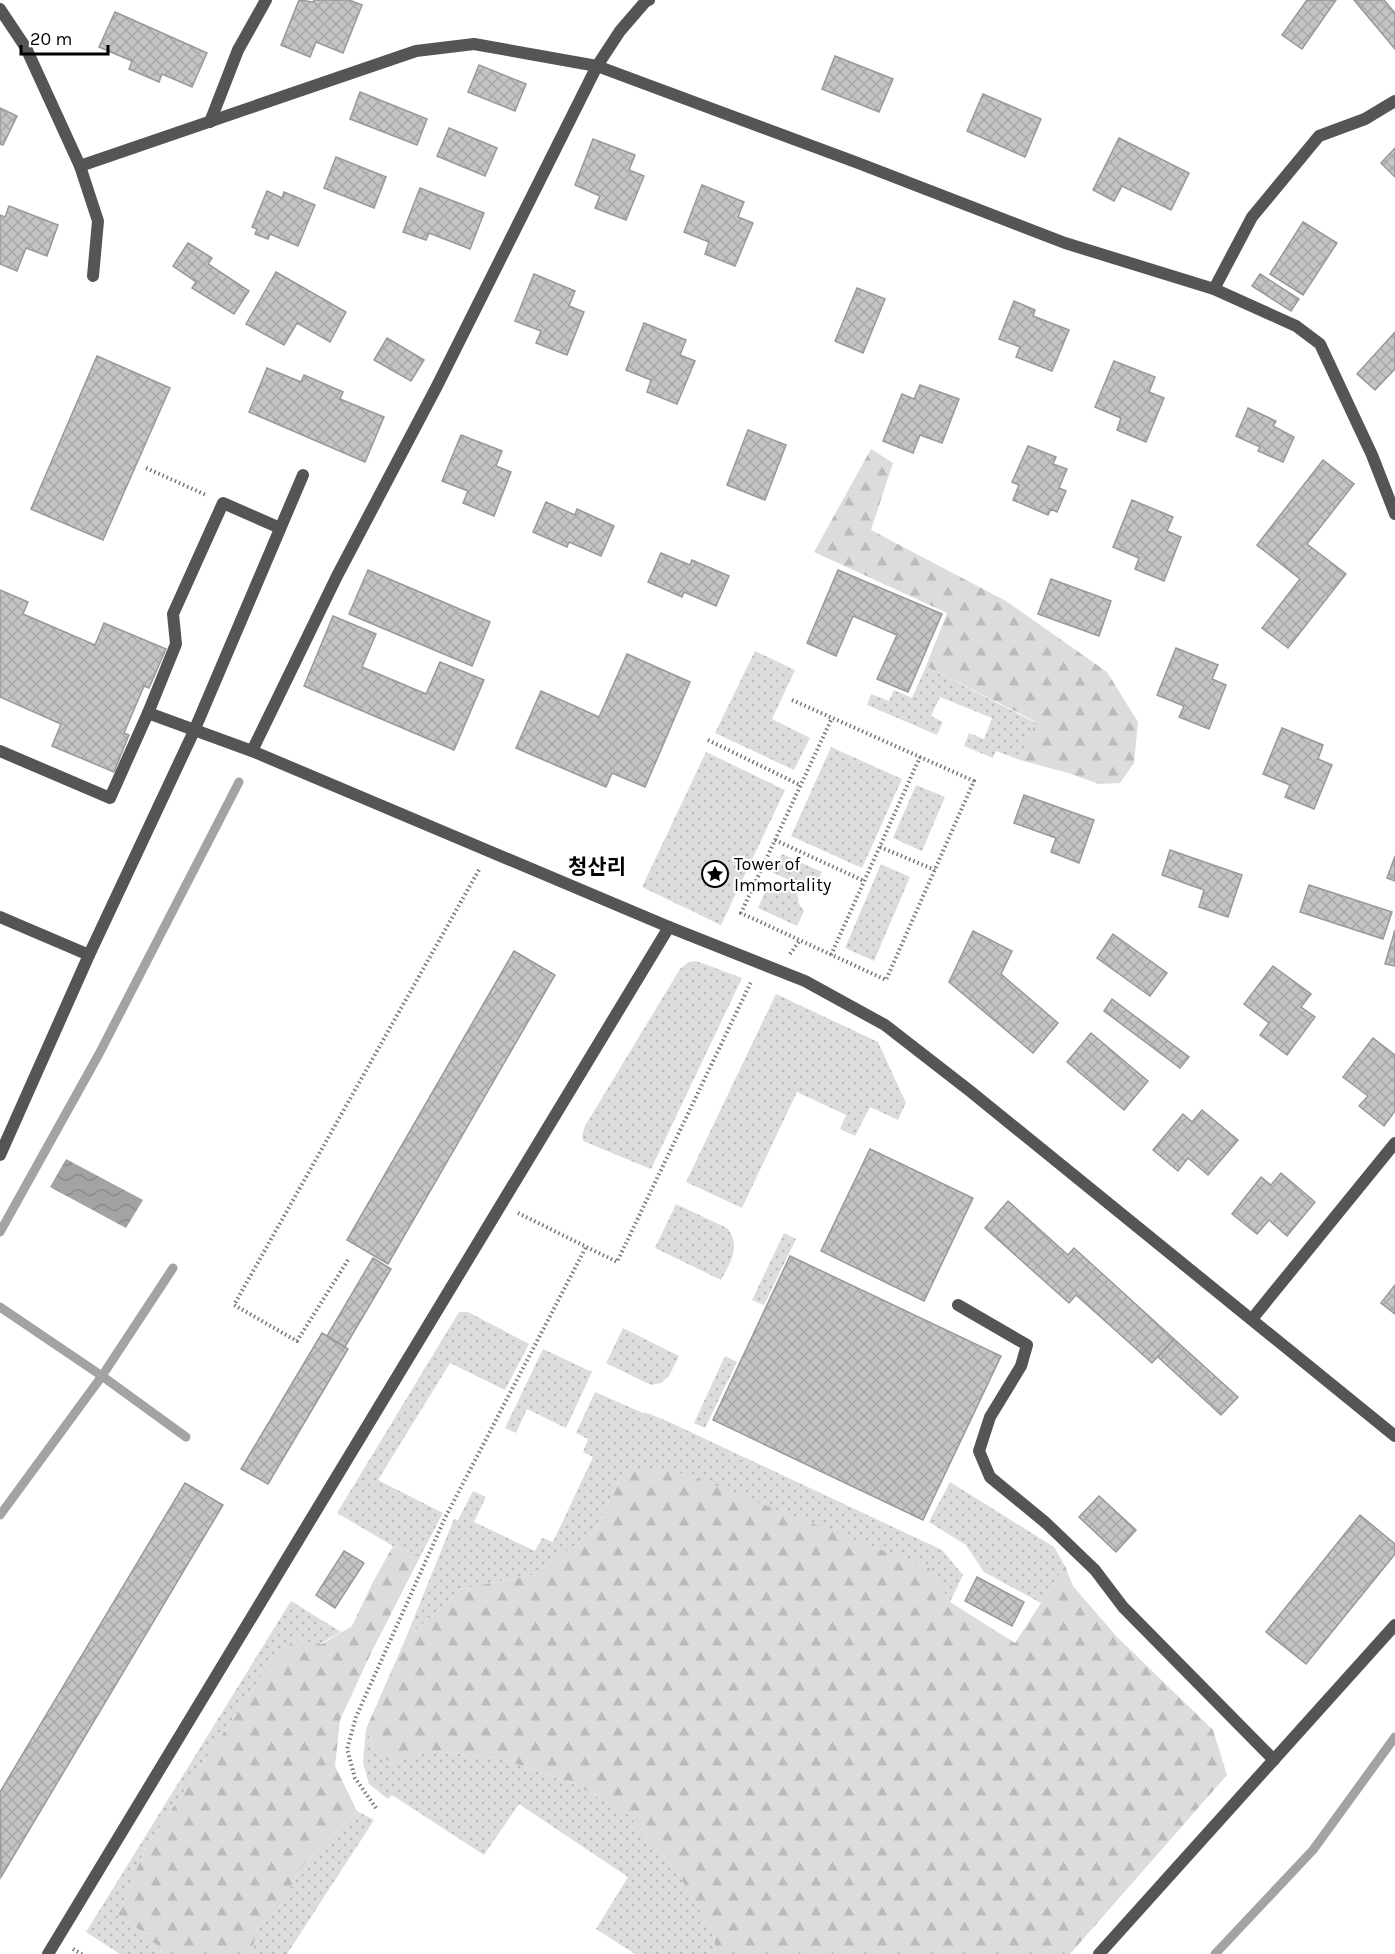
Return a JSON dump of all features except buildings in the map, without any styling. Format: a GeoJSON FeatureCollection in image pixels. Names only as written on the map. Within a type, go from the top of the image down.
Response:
{"type":"FeatureCollection","features":[{"type":"Feature","properties":{"kind":"street"},"geometry":{"type":"LineString","coordinates":[[210,122],[238,50],[266,0]]}},
{"type":"Feature","properties":{"kind":"street"},"geometry":{"type":"LineString","coordinates":[[252,752],[337,576],[437,386],[597,66],[620,31],[646,1]]}},
{"type":"Feature","properties":{"kind":"street"},"geometry":{"type":"LineString","coordinates":[[0,9],[26,48],[80,166],[98,221],[93,276]]}},
{"type":"Feature","properties":{"kind":"street"},"geometry":{"type":"LineString","coordinates":[[80,166],[416,51],[474,44],[597,66],[1065,243],[1214,289],[1296,326],[1320,344],[1372,455],[1395,514]]}},
{"type":"Feature","properties":{"kind":"street"},"geometry":{"type":"LineString","coordinates":[[1214,289],[1252,217],[1319,136],[1365,119],[1395,101]]}},
{"type":"Feature","properties":{"kind":"street"},"geometry":{"type":"LineString","coordinates":[[0,1155],[89,956],[194,731],[303,475]]}},
{"type":"Feature","properties":{"kind":"street"},"geometry":{"type":"LineString","coordinates":[[0,751],[110,798],[176,644],[173,614],[223,503],[280,528]]}},
{"type":"Feature","properties":{"kind":"street"},"geometry":{"type":"LineString","coordinates":[[148,713],[252,752],[669,927],[805,981],[885,1024],[1395,1436]]}},
{"type":"Feature","properties":{"kind":"street"},"geometry":{"type":"LineString","coordinates":[[0,917],[89,956]]}},
{"type":"Feature","properties":{"kind":"street"},"geometry":{"type":"LineString","coordinates":[[48,1954],[669,927]]}},
{"type":"Feature","properties":{"kind":"street"},"geometry":{"type":"LineString","coordinates":[[1252,1319],[1395,1143]]}},
{"type":"Feature","properties":{"kind":"street"},"geometry":{"type":"LineString","coordinates":[[958,1305],[1027,1345],[1021,1366],[990,1417],[979,1451],[990,1477],[1046,1523],[1095,1570],[1123,1607],[1274,1760]]}},
{"type":"Feature","properties":{"kind":"street"},"geometry":{"type":"LineString","coordinates":[[1100,1954],[1395,1624]]}},
{"type":"Feature","properties":{"kind":"path"},"geometry":{"type":"LineString","coordinates":[[146,468],[223,503]]}},
{"type":"Feature","properties":{"kind":"path"},"geometry":{"type":"LineString","coordinates":[[792,700],[832,718],[920,758],[974,782],[886,980],[741,913],[832,718]]}},
{"type":"Feature","properties":{"kind":"path"},"geometry":{"type":"LineString","coordinates":[[708,740],[800,785]]}},
{"type":"Feature","properties":{"kind":"path"},"geometry":{"type":"LineString","coordinates":[[831,955],[920,758]]}},
{"type":"Feature","properties":{"kind":"path"},"geometry":{"type":"LineString","coordinates":[[776,840],[864,881]]}},
{"type":"Feature","properties":{"kind":"path"},"geometry":{"type":"LineString","coordinates":[[880,847],[934,870]]}},
{"type":"Feature","properties":{"kind":"path"},"geometry":{"type":"LineString","coordinates":[[348,1260],[297,1341],[234,1305],[489,851]]}},
{"type":"Feature","properties":{"kind":"path"},"geometry":{"type":"LineString","coordinates":[[501,1204],[617,1262],[760,963]]}},
{"type":"Feature","properties":{"kind":"path"},"geometry":{"type":"LineString","coordinates":[[376,1808],[355,1778],[348,1749],[356,1718],[445,1518],[586,1246]]}},
{"type":"Feature","properties":{"kind":"green space"},"geometry":{"type":"Polygon","coordinates":[[[871,449],[893,463],[871,530],[1006,601],[1107,672],[1138,722],[1134,763],[1120,783],[1099,784],[1020,760],[1036,722],[926,666],[947,613],[814,552],[871,449]]]}},
{"type":"Feature","properties":{"kind":"green space"},"geometry":{"type":"Polygon","coordinates":[[[755,651],[795,670],[772,719],[810,738],[794,770],[715,733],[755,651]]]}},
{"type":"Feature","properties":{"kind":"green space"},"geometry":{"type":"Polygon","coordinates":[[[926,666],[1036,723],[1020,760],[996,751],[993,758],[964,746],[969,733],[984,739],[992,718],[940,697],[931,716],[943,722],[937,735],[867,705],[871,694],[889,701],[894,690],[912,698],[926,666]]]}},
{"type":"Feature","properties":{"kind":"green space"},"geometry":{"type":"Polygon","coordinates":[[[831,747],[902,779],[862,868],[791,836],[831,747]]]}},
{"type":"Feature","properties":{"kind":"green space"},"geometry":{"type":"Polygon","coordinates":[[[706,752],[785,790],[721,925],[642,887],[706,752]]]}},
{"type":"Feature","properties":{"kind":"green space"},"geometry":{"type":"Polygon","coordinates":[[[916,785],[945,797],[922,851],[893,838],[916,785]]]}},
{"type":"Feature","properties":{"kind":"green space"},"geometry":{"type":"Polygon","coordinates":[[[782,854],[822,872],[819,878],[811,878],[801,885],[773,873],[782,854]]]}},
{"type":"Feature","properties":{"kind":"green space"},"geometry":{"type":"Polygon","coordinates":[[[881,864],[910,877],[874,961],[845,948],[881,864]]]}},
{"type":"Feature","properties":{"kind":"green space"},"geometry":{"type":"Polygon","coordinates":[[[770,881],[797,893],[799,904],[804,911],[797,926],[758,908],[770,881]]]}},
{"type":"Feature","properties":{"kind":"green space"},"geometry":{"type":"Polygon","coordinates":[[[696,961],[742,978],[651,1169],[583,1141],[582,1135],[585,1126],[680,969],[689,962],[696,961]]]}},
{"type":"Feature","properties":{"kind":"green space"},"geometry":{"type":"Polygon","coordinates":[[[776,994],[878,1042],[906,1103],[898,1120],[870,1107],[855,1136],[840,1129],[846,1115],[797,1092],[742,1208],[686,1182],[776,994]]]}},
{"type":"Feature","properties":{"kind":"green space"},"geometry":{"type":"Polygon","coordinates":[[[676,1204],[727,1228],[734,1241],[734,1248],[721,1280],[655,1248],[676,1204]]]}},
{"type":"Feature","properties":{"kind":"green space"},"geometry":{"type":"Polygon","coordinates":[[[784,1233],[796,1239],[764,1305],[752,1300],[784,1233]]]}},
{"type":"Feature","properties":{"kind":"green space"},"geometry":{"type":"Polygon","coordinates":[[[459,1312],[468,1312],[529,1344],[505,1390],[450,1363],[378,1480],[443,1513],[421,1555],[393,1546],[337,1513],[459,1312]]]}},
{"type":"Feature","properties":{"kind":"green space"},"geometry":{"type":"Polygon","coordinates":[[[623,1328],[679,1356],[669,1376],[661,1383],[651,1385],[606,1363],[623,1328]]]}},
{"type":"Feature","properties":{"kind":"green space"},"geometry":{"type":"Polygon","coordinates":[[[543,1349],[592,1372],[566,1428],[527,1409],[516,1433],[505,1428],[543,1349]]]}},
{"type":"Feature","properties":{"kind":"green space"},"geometry":{"type":"Polygon","coordinates":[[[725,1356],[737,1362],[705,1428],[694,1423],[725,1356]]]}},
{"type":"Feature","properties":{"kind":"green space"},"geometry":{"type":"Polygon","coordinates":[[[595,1392],[667,1421],[942,1550],[963,1575],[950,1602],[929,1568],[830,1531],[624,1469],[595,1532],[532,1575],[461,1589],[405,1640],[454,1519],[458,1520],[473,1491],[486,1497],[474,1522],[535,1551],[542,1538],[553,1542],[593,1457],[583,1452],[588,1439],[576,1433],[595,1392]]]}},
{"type":"Feature","properties":{"kind":"green space"},"geometry":{"type":"Polygon","coordinates":[[[624,1469],[681,1473],[929,1568],[950,1602],[1015,1643],[1065,1566],[1073,1586],[1117,1637],[1213,1730],[1227,1775],[1070,1954],[715,1954],[714,1932],[676,1871],[627,1813],[572,1783],[502,1759],[426,1750],[394,1764],[377,1754],[366,1729],[405,1640],[461,1589],[532,1575],[595,1532],[624,1469]]]}},
{"type":"Feature","properties":{"kind":"green space"},"geometry":{"type":"Polygon","coordinates":[[[950,1482],[1054,1547],[1065,1566],[1041,1603],[984,1572],[966,1545],[929,1522],[950,1482]]]}},
{"type":"Feature","properties":{"kind":"green space"},"geometry":{"type":"Polygon","coordinates":[[[393,1546],[421,1555],[340,1720],[335,1766],[357,1811],[303,1865],[276,1912],[259,1924],[251,1954],[165,1954],[148,1936],[118,1915],[145,1849],[261,1677],[294,1640],[322,1644],[352,1626],[393,1546]]]}},
{"type":"Feature","properties":{"kind":"green space"},"geometry":{"type":"Polygon","coordinates":[[[291,1601],[341,1632],[261,1677],[145,1849],[118,1915],[148,1936],[165,1954],[120,1954],[86,1932],[291,1601]]]}},
{"type":"Feature","properties":{"kind":"green space"},"geometry":{"type":"Polygon","coordinates":[[[366,1729],[377,1754],[394,1764],[426,1750],[502,1759],[572,1783],[627,1813],[676,1871],[714,1932],[715,1954],[635,1954],[596,1929],[628,1877],[519,1804],[484,1855],[392,1795],[388,1799],[369,1784],[363,1763],[366,1729]]]}},
{"type":"Feature","properties":{"kind":"green space"},"geometry":{"type":"Polygon","coordinates":[[[357,1811],[374,1820],[287,1954],[251,1954],[259,1924],[276,1912],[303,1865],[357,1811]]]}},
{"type":"Feature","properties":{"kind":"water"},"geometry":{"type":"Polygon","coordinates":[[[66,1159],[143,1200],[126,1228],[50,1187],[66,1159]]]}},
{"type":"Feature","properties":{"kind":"waterway"},"geometry":{"type":"LineString","coordinates":[[0,1232],[99,1054],[239,782]]}},
{"type":"Feature","properties":{"kind":"waterway"},"geometry":{"type":"LineString","coordinates":[[0,1515],[102,1376],[173,1268]]}},
{"type":"Feature","properties":{"kind":"waterway"},"geometry":{"type":"LineString","coordinates":[[0,1307],[102,1376],[186,1437]]}},
{"type":"Feature","properties":{"kind":"waterway"},"geometry":{"type":"LineString","coordinates":[[1215,1954],[1313,1850],[1395,1737]]}},
{"type":"Feature","properties":{"kind":"place","name":"Tower of Immortality"},"geometry":{"type":"Point","coordinates":[715,874]}},
{"type":"Feature","properties":{"kind":"district","name":"청산리"},"geometry":{"type":"Point","coordinates":[597,867]}}]}
